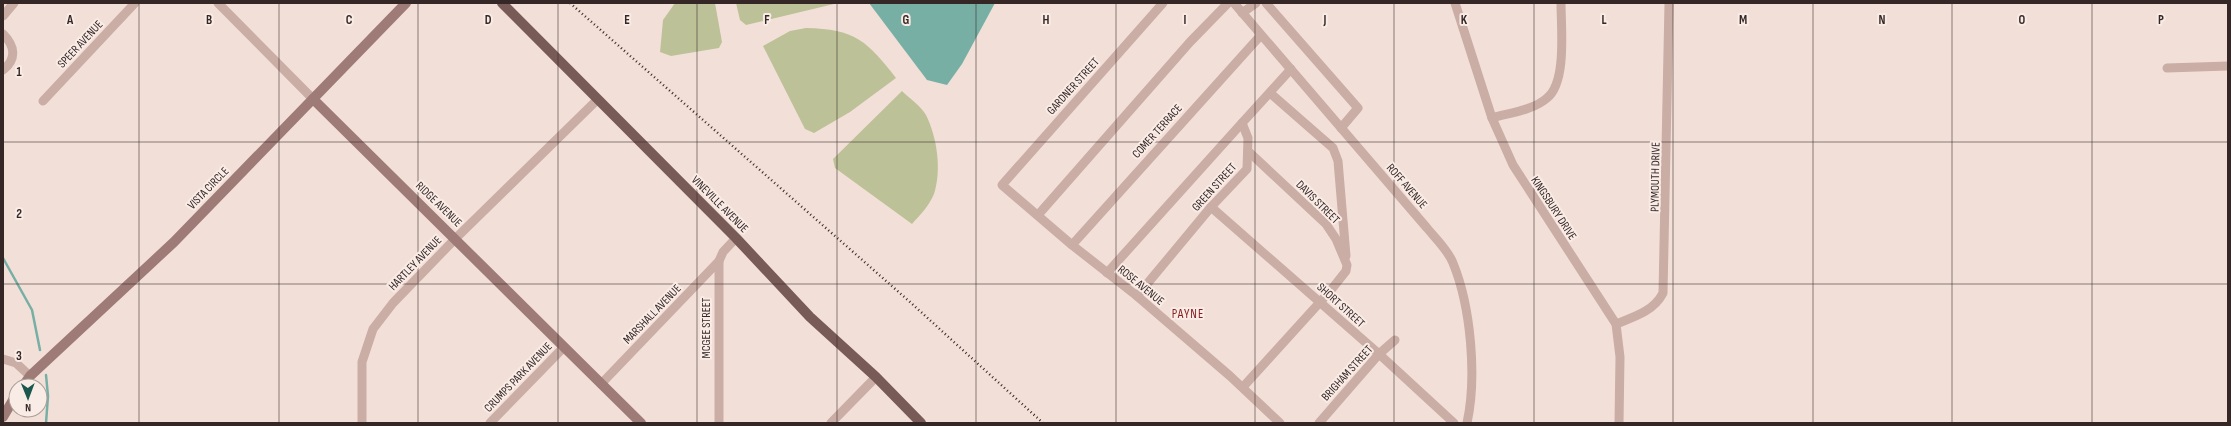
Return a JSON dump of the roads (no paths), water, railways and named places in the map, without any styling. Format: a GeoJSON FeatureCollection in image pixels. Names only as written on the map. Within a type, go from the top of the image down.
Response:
{"type":"FeatureCollection","features":[{"type":"Feature","properties":{"kind":"main road","name":"VINEVILLE AVENUE"},"geometry":{"type":"LineString","coordinates":[[502,3],[736,238],[810,317],[876,377],[921,423]]}},
{"type":"Feature","properties":{"kind":"street"},"geometry":{"type":"LineString","coordinates":[[3,16],[14,3]]}},
{"type":"Feature","properties":{"kind":"street","name":"SPEER AVENUE"},"geometry":{"type":"LineString","coordinates":[[43,101],[135,3]]}},
{"type":"Feature","properties":{"kind":"street","name":"RIDGE AVENUE"},"geometry":{"type":"LineString","coordinates":[[218,3],[641,423]]}},
{"type":"Feature","properties":{"kind":"street","name":"VISTA CIRCLE"},"geometry":{"type":"LineString","coordinates":[[30,376],[174,242],[406,3]]}},
{"type":"Feature","properties":{"kind":"street","name":"GARDNER STREET"},"geometry":{"type":"LineString","coordinates":[[1002,185],[1163,3]]}},
{"type":"Feature","properties":{"kind":"street"},"geometry":{"type":"LineString","coordinates":[[1038,215],[1190,42],[1228,3]]}},
{"type":"Feature","properties":{"kind":"street","name":"ROFF AVENUE"},"geometry":{"type":"LineString","coordinates":[[1234,3],[1427,228],[1452,261],[1465,308],[1472,361],[1473,387],[1467,423]]}},
{"type":"Feature","properties":{"kind":"street"},"geometry":{"type":"LineString","coordinates":[[1242,13],[1256,3]]}},
{"type":"Feature","properties":{"kind":"street"},"geometry":{"type":"LineString","coordinates":[[1266,3],[1358,108],[1341,128]]}},
{"type":"Feature","properties":{"kind":"street","name":"KINGSBURY DRIVE"},"geometry":{"type":"LineString","coordinates":[[1455,3],[1492,118],[1513,165],[1616,324],[1620,357],[1619,423]]}},
{"type":"Feature","properties":{"kind":"street"},"geometry":{"type":"LineString","coordinates":[[1492,118],[1534,105],[1547,99],[1556,88],[1560,72],[1561,3]]}},
{"type":"Feature","properties":{"kind":"street","name":"PLYMOUTH DRIVE"},"geometry":{"type":"LineString","coordinates":[[1616,324],[1646,311],[1656,304],[1663,293],[1669,3]]}},
{"type":"Feature","properties":{"kind":"street"},"geometry":{"type":"LineString","coordinates":[[3,34],[9,40],[14,52],[12,59],[3,70]]}},
{"type":"Feature","properties":{"kind":"street","name":"COMER TERRACE"},"geometry":{"type":"LineString","coordinates":[[1072,244],[1261,35]]}},
{"type":"Feature","properties":{"kind":"street"},"geometry":{"type":"LineString","coordinates":[[2167,68],[2228,66]]}},
{"type":"Feature","properties":{"kind":"street"},"geometry":{"type":"LineString","coordinates":[[1107,273],[1291,69]]}},
{"type":"Feature","properties":{"kind":"street"},"geometry":{"type":"LineString","coordinates":[[1243,387],[1346,272],[1347,265],[1338,160],[1333,148],[1270,93]]}},
{"type":"Feature","properties":{"kind":"street","name":"HARTLEY AVENUE"},"geometry":{"type":"LineString","coordinates":[[365,422],[362,362],[373,329],[393,303],[456,238],[598,100]]}},
{"type":"Feature","properties":{"kind":"street","name":"GREEN STREET"},"geometry":{"type":"LineString","coordinates":[[1137,296],[1211,207],[1247,169],[1249,152],[1248,138],[1242,123]]}},
{"type":"Feature","properties":{"kind":"street","name":"DAVIS STREET"},"geometry":{"type":"LineString","coordinates":[[1249,152],[1326,224],[1336,239],[1347,265]]}},
{"type":"Feature","properties":{"kind":"street","name":"ROSE AVENUE"},"geometry":{"type":"LineString","coordinates":[[1002,185],[1107,273],[1137,296],[1243,387],[1280,423]]}},
{"type":"Feature","properties":{"kind":"street","name":"SHORT STREET"},"geometry":{"type":"LineString","coordinates":[[1211,207],[1379,354],[1454,423]]}},
{"type":"Feature","properties":{"kind":"street"},"geometry":{"type":"LineString","coordinates":[[719,261],[723,252],[736,238]]}},
{"type":"Feature","properties":{"kind":"street","name":"MARSHALL AVENUE"},"geometry":{"type":"LineString","coordinates":[[601,384],[719,261]]}},
{"type":"Feature","properties":{"kind":"street","name":"MCGEE STREET"},"geometry":{"type":"LineString","coordinates":[[719,261],[719,423]]}},
{"type":"Feature","properties":{"kind":"street","name":"BRIGHAM STREET"},"geometry":{"type":"LineString","coordinates":[[1319,423],[1379,354],[1395,340]]}},
{"type":"Feature","properties":{"kind":"street","name":"CRUMPS PARK AVENUE"},"geometry":{"type":"LineString","coordinates":[[490,423],[564,347]]}},
{"type":"Feature","properties":{"kind":"street"},"geometry":{"type":"LineString","coordinates":[[3,359],[16,363],[30,376]]}},
{"type":"Feature","properties":{"kind":"street"},"geometry":{"type":"LineString","coordinates":[[831,423],[876,377]]}},
{"type":"Feature","properties":{"kind":"water"},"geometry":{"type":"Polygon","coordinates":[[[869,3],[995,3],[962,64],[947,85],[927,80],[869,3]]]}},
{"type":"Feature","properties":{"kind":"waterway"},"geometry":{"type":"LineString","coordinates":[[3,258],[32,310],[40,350]]}},
{"type":"Feature","properties":{"kind":"waterway"},"geometry":{"type":"LineString","coordinates":[[46,375],[48,396],[46,423]]}},
{"type":"Feature","properties":{"kind":"railway"},"geometry":{"type":"LineString","coordinates":[[570,3],[910,302],[1043,423]]}},
{"type":"Feature","properties":{"kind":"district","name":"PAYNE"},"geometry":{"type":"Point","coordinates":[1188,313]}}]}
